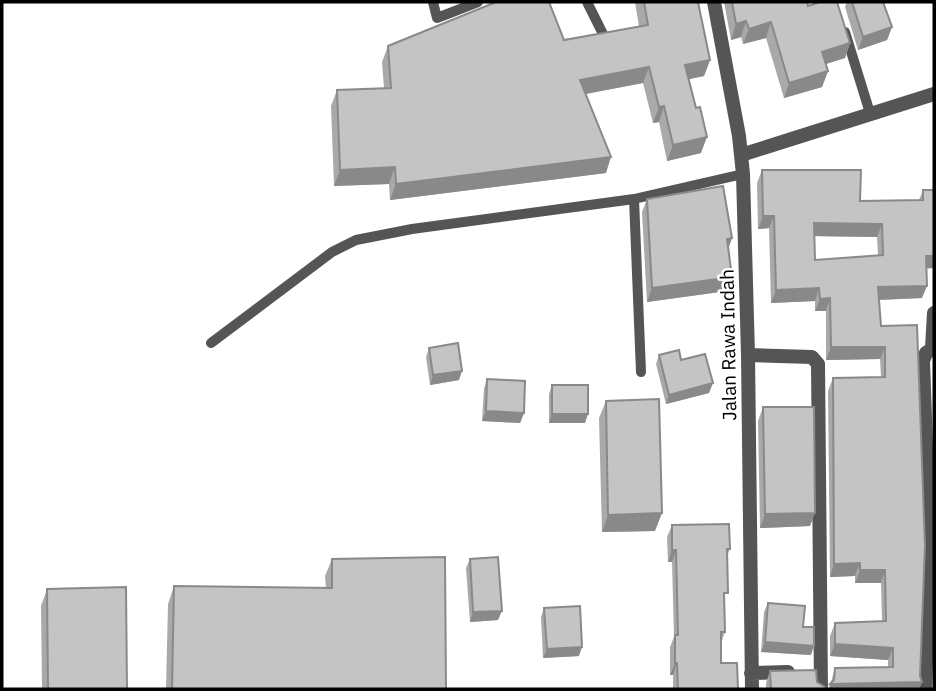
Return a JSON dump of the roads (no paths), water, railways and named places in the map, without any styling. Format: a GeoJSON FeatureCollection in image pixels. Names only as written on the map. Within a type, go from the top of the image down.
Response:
{"type":"FeatureCollection","features":[{"type":"Feature","properties":{"kind":"street","name":"Jalan Rawa Indah"},"geometry":{"type":"LineString","coordinates":[[714,2],[743,174],[752,689]]}},
{"type":"Feature","properties":{"kind":"street"},"geometry":{"type":"LineString","coordinates":[[741,155],[934,94]]}},
{"type":"Feature","properties":{"kind":"street"},"geometry":{"type":"LineString","coordinates":[[925,689],[932,559],[923,356],[933,348],[934,313]]}},
{"type":"Feature","properties":{"kind":"street"},"geometry":{"type":"LineString","coordinates":[[748,355],[812,357],[818,364],[821,689]]}},
{"type":"Feature","properties":{"kind":"street"},"geometry":{"type":"LineString","coordinates":[[751,673],[820,672]]}},
{"type":"Feature","properties":{"kind":"lane"},"geometry":{"type":"LineString","coordinates":[[433,2],[437,18],[478,2]]}},
{"type":"Feature","properties":{"kind":"lane"},"geometry":{"type":"LineString","coordinates":[[587,2],[603,34]]}},
{"type":"Feature","properties":{"kind":"lane"},"geometry":{"type":"LineString","coordinates":[[843,26],[870,113]]}},
{"type":"Feature","properties":{"kind":"lane"},"geometry":{"type":"LineString","coordinates":[[211,343],[332,252],[356,240],[399,231],[634,199],[743,174]]}},
{"type":"Feature","properties":{"kind":"lane"},"geometry":{"type":"LineString","coordinates":[[634,199],[641,372]]}}]}
